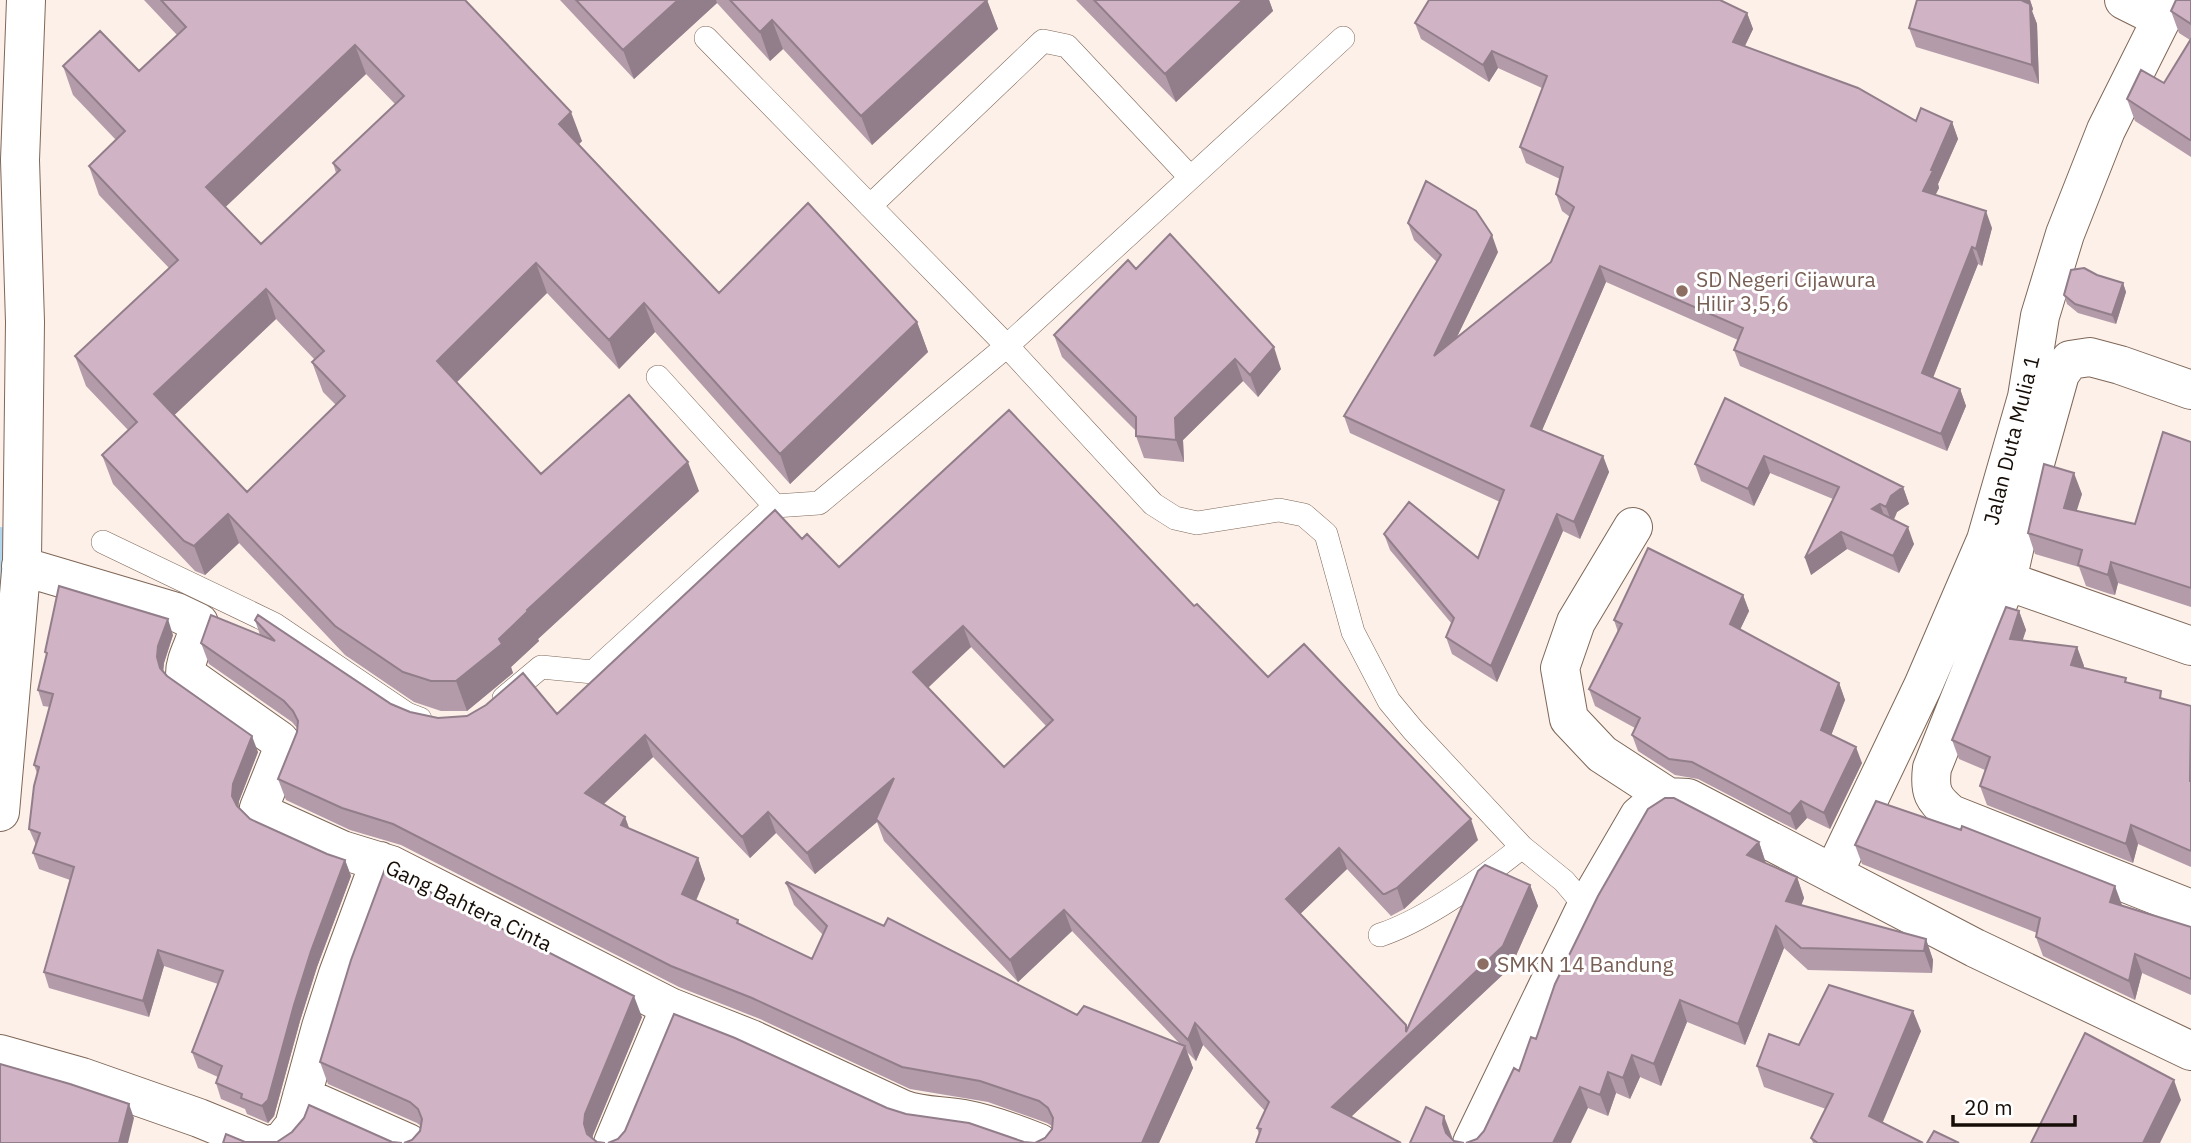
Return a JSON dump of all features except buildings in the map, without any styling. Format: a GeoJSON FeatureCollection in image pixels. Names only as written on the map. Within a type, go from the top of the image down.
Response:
{"type":"FeatureCollection","features":[{"type":"Feature","properties":{"kind":"street"},"geometry":{"type":"LineString","coordinates":[[0,812],[21,566],[25,322],[20,160],[26,0]]}},
{"type":"Feature","properties":{"kind":"street"},"geometry":{"type":"LineString","coordinates":[[2124,0],[2166,9]]}},
{"type":"Feature","properties":{"kind":"street","name":"Jalan Duta Mulia 1"},"geometry":{"type":"LineString","coordinates":[[1833,874],[1923,686],[1986,540],[2027,397],[2040,316],[2064,234],[2106,130],[2166,9]]}},
{"type":"Feature","properties":{"kind":"street"},"geometry":{"type":"LineString","coordinates":[[2191,390],[2090,357],[2070,360],[2060,374],[2027,492],[2007,581],[1932,768],[1930,786],[1937,802],[1951,814],[2191,909]]}},
{"type":"Feature","properties":{"kind":"street"},"geometry":{"type":"LineString","coordinates":[[1633,527],[1576,622],[1560,668],[1569,719],[1602,754],[1668,797]]}},
{"type":"Feature","properties":{"kind":"street","name":"Gang Bahtera Cinta"},"geometry":{"type":"LineString","coordinates":[[21,566],[176,612],[199,623],[199,633],[186,666],[186,674],[284,746],[259,808],[265,815],[342,850],[380,861],[670,1007],[751,1039],[915,1114],[959,1118],[992,1125],[1039,1143]]}},
{"type":"Feature","properties":{"kind":"street"},"geometry":{"type":"LineString","coordinates":[[2007,581],[2191,646]]}},
{"type":"Feature","properties":{"kind":"street"},"geometry":{"type":"LineString","coordinates":[[1472,1143],[1586,907],[1639,816],[1653,804],[1668,797],[1688,798],[1975,948],[2191,1051]]}},
{"type":"Feature","properties":{"kind":"street"},"geometry":{"type":"LineString","coordinates":[[276,1143],[284,1140],[294,1126],[338,974],[380,861]]}},
{"type":"Feature","properties":{"kind":"street"},"geometry":{"type":"LineString","coordinates":[[613,1143],[670,1007]]}},
{"type":"Feature","properties":{"kind":"street"},"geometry":{"type":"LineString","coordinates":[[0,1054],[82,1077],[199,1118],[240,1139]]}},
{"type":"Feature","properties":{"kind":"street"},"geometry":{"type":"LineString","coordinates":[[302,1096],[408,1143]]}},
{"type":"Feature","properties":{"kind":"lane"},"geometry":{"type":"LineString","coordinates":[[706,38],[1007,346],[1153,504],[1175,518],[1196,523],[1279,510],[1304,514],[1326,534],[1353,632],[1389,701],[1522,847],[1564,881],[1586,907]]}},
{"type":"Feature","properties":{"kind":"lane"},"geometry":{"type":"LineString","coordinates":[[483,715],[541,667],[593,672],[775,506],[819,503],[1007,346],[1343,38]]}},
{"type":"Feature","properties":{"kind":"lane"},"geometry":{"type":"LineString","coordinates":[[870,206],[1042,41],[1067,46],[1190,177]]}},
{"type":"Feature","properties":{"kind":"lane"},"geometry":{"type":"LineString","coordinates":[[658,377],[775,506]]}},
{"type":"Feature","properties":{"kind":"lane"},"geometry":{"type":"LineString","coordinates":[[103,542],[274,624],[407,714],[440,725]]}},
{"type":"Feature","properties":{"kind":"lane"},"geometry":{"type":"LineString","coordinates":[[1380,935],[1424,916],[1522,847]]}},
{"type":"Feature","properties":{"kind":"waterway"},"geometry":{"type":"LineString","coordinates":[[0,564],[0,611]]}},
{"type":"Feature","properties":{"kind":"place","name":"SD Negeri Cijawura Hilir 3,5,6"},"geometry":{"type":"Point","coordinates":[1682,291]}},
{"type":"Feature","properties":{"kind":"place","name":"SMKN 14 Bandung"},"geometry":{"type":"Point","coordinates":[1483,964]}}]}
